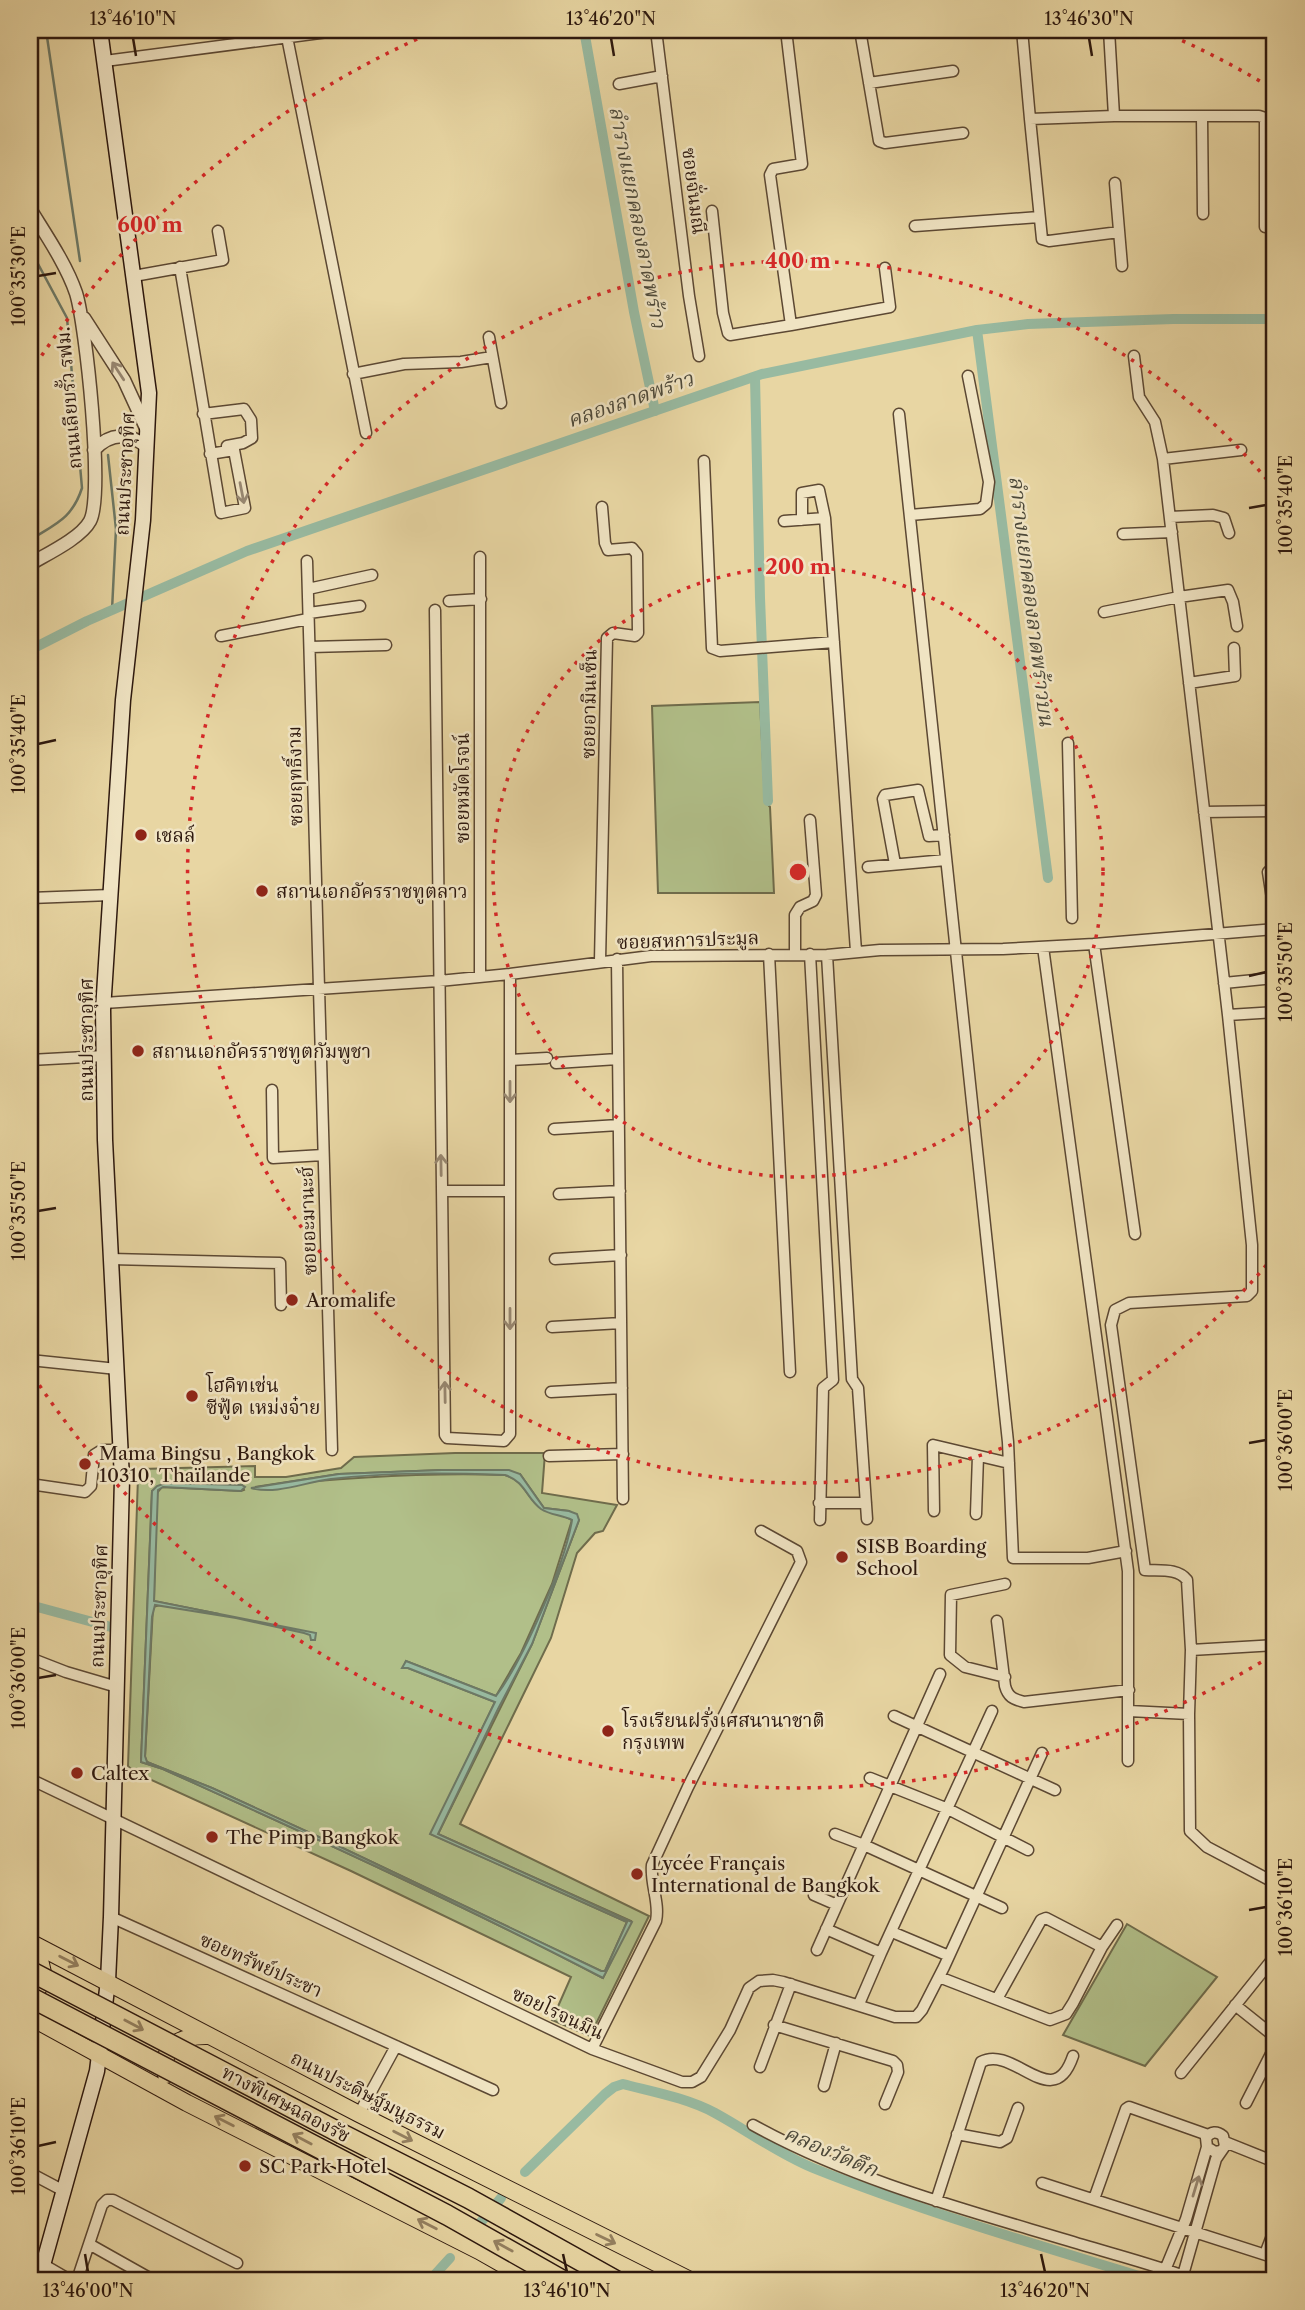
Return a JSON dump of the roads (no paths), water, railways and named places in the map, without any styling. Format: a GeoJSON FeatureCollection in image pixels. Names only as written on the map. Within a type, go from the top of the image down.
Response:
{"type":"FeatureCollection","features":[{"type":"Feature","properties":{"kind":"highway","name":"ทางพิเศษฉลองรัช"},"geometry":{"type":"LineString","coordinates":[[30,1971],[468,2198],[615,2280]]}},
{"type":"Feature","properties":{"kind":"highway","name":"ทางพิเศษฉลองรัช"},"geometry":{"type":"LineString","coordinates":[[30,1997],[435,2209],[562,2280]]}},
{"type":"Feature","properties":{"kind":"main road","name":"ถนนประชาอุทิศ"},"geometry":{"type":"LineString","coordinates":[[36,2280],[36,2262],[64,2191],[91,2100],[99,2055],[108,1981],[114,1821],[121,1450],[111,1259],[103,1003],[125,681],[143,520],[149,393],[100,30]]}},
{"type":"Feature","properties":{"kind":"main road","name":"ถนนประดิษฐ์มนูธรรม"},"geometry":{"type":"LineString","coordinates":[[30,1942],[359,2114],[690,2280]]}},
{"type":"Feature","properties":{"kind":"main road"},"geometry":{"type":"LineString","coordinates":[[30,1942],[41,1964],[44,1978],[35,1995],[30,1997]]}},
{"type":"Feature","properties":{"kind":"main road"},"geometry":{"type":"LineString","coordinates":[[30,2017],[183,2100],[479,2251],[530,2280]]}},
{"type":"Feature","properties":{"kind":"main road"},"geometry":{"type":"LineString","coordinates":[[183,2100],[168,2081],[165,2056],[180,2040],[212,2036]]}},
{"type":"Feature","properties":{"kind":"street"},"geometry":{"type":"LineString","coordinates":[[105,61],[343,30]]}},
{"type":"Feature","properties":{"kind":"street","name":"ซอยจั่นมณี"},"geometry":{"type":"LineString","coordinates":[[656,30],[699,356]]}},
{"type":"Feature","properties":{"kind":"street"},"geometry":{"type":"LineString","coordinates":[[786,30],[802,164],[772,169],[770,175],[791,325]]}},
{"type":"Feature","properties":{"kind":"street"},"geometry":{"type":"LineString","coordinates":[[860,30],[877,137],[881,142],[963,133]]}},
{"type":"Feature","properties":{"kind":"street"},"geometry":{"type":"LineString","coordinates":[[1022,30],[1040,236],[1046,241],[1119,232]]}},
{"type":"Feature","properties":{"kind":"street"},"geometry":{"type":"LineString","coordinates":[[1109,30],[1114,116]]}},
{"type":"Feature","properties":{"kind":"street"},"geometry":{"type":"LineString","coordinates":[[287,37],[366,433]]}},
{"type":"Feature","properties":{"kind":"street"},"geometry":{"type":"LineString","coordinates":[[869,83],[953,72]]}},
{"type":"Feature","properties":{"kind":"street"},"geometry":{"type":"LineString","coordinates":[[619,84],[662,76]]}},
{"type":"Feature","properties":{"kind":"street"},"geometry":{"type":"LineString","coordinates":[[1030,119],[1114,116],[1265,118],[1270,184],[1265,227]]}},
{"type":"Feature","properties":{"kind":"street"},"geometry":{"type":"LineString","coordinates":[[1202,117],[1203,214]]}},
{"type":"Feature","properties":{"kind":"street"},"geometry":{"type":"LineString","coordinates":[[1115,183],[1122,266]]}},
{"type":"Feature","properties":{"kind":"street","name":"ถนนเลียบรั้ว รฟม."},"geometry":{"type":"LineString","coordinates":[[30,209],[74,290],[82,315],[96,498],[89,523],[81,532],[30,565]]}},
{"type":"Feature","properties":{"kind":"street"},"geometry":{"type":"LineString","coordinates":[[712,211],[723,313],[730,335],[890,307],[885,268]]}},
{"type":"Feature","properties":{"kind":"street"},"geometry":{"type":"LineString","coordinates":[[915,226],[1039,217]]}},
{"type":"Feature","properties":{"kind":"street"},"geometry":{"type":"LineString","coordinates":[[134,276],[223,260],[218,231]]}},
{"type":"Feature","properties":{"kind":"street"},"geometry":{"type":"LineString","coordinates":[[180,267],[209,452],[221,513],[245,508],[234,450],[209,452]]}},
{"type":"Feature","properties":{"kind":"street"},"geometry":{"type":"LineString","coordinates":[[82,315],[124,380],[147,430]]}},
{"type":"Feature","properties":{"kind":"street"},"geometry":{"type":"LineString","coordinates":[[489,337],[501,403]]}},
{"type":"Feature","properties":{"kind":"street"},"geometry":{"type":"LineString","coordinates":[[1134,356],[1139,397],[1155,422],[1163,459],[1252,1245],[1252,1291],[1247,1296],[1129,1303],[1115,1310],[1111,1325],[1145,1570]]}},
{"type":"Feature","properties":{"kind":"street"},"geometry":{"type":"LineString","coordinates":[[354,374],[404,364],[461,362],[492,357]]}},
{"type":"Feature","properties":{"kind":"street"},"geometry":{"type":"LineString","coordinates":[[910,515],[980,509],[986,504],[989,482],[968,376]]}},
{"type":"Feature","properties":{"kind":"street"},"geometry":{"type":"LineString","coordinates":[[203,414],[244,409],[251,420],[252,438],[209,452]]}},
{"type":"Feature","properties":{"kind":"street"},"geometry":{"type":"LineString","coordinates":[[899,414],[1009,1463],[1013,1558],[1088,1558],[1126,1551]]}},
{"type":"Feature","properties":{"kind":"street"},"geometry":{"type":"LineString","coordinates":[[94,450],[106,439],[120,436],[138,439],[147,447]]}},
{"type":"Feature","properties":{"kind":"street"},"geometry":{"type":"LineString","coordinates":[[1163,459],[1241,450]]}},
{"type":"Feature","properties":{"kind":"street"},"geometry":{"type":"LineString","coordinates":[[704,461],[711,645],[720,651],[834,642]]}},
{"type":"Feature","properties":{"kind":"street"},"geometry":{"type":"LineString","coordinates":[[802,520],[802,494],[820,491],[825,518],[856,951]]}},
{"type":"Feature","properties":{"kind":"street","name":"ซอยอามินเซ็น"},"geometry":{"type":"LineString","coordinates":[[600,961],[607,638],[614,633],[635,636],[638,633],[637,554],[632,548],[608,550],[601,507]]}},
{"type":"Feature","properties":{"kind":"street"},"geometry":{"type":"LineString","coordinates":[[1170,517],[1213,515],[1224,518],[1229,533]]}},
{"type":"Feature","properties":{"kind":"street"},"geometry":{"type":"LineString","coordinates":[[784,522],[825,518]]}},
{"type":"Feature","properties":{"kind":"street"},"geometry":{"type":"LineString","coordinates":[[1123,534],[1172,532]]}},
{"type":"Feature","properties":{"kind":"street","name":"ซอยหมัดโรจน์"},"geometry":{"type":"LineString","coordinates":[[480,557],[480,977]]}},
{"type":"Feature","properties":{"kind":"street","name":"ซอยฤทธิ์งาม"},"geometry":{"type":"LineString","coordinates":[[307,561],[318,990]]}},
{"type":"Feature","properties":{"kind":"street"},"geometry":{"type":"LineString","coordinates":[[308,589],[372,575]]}},
{"type":"Feature","properties":{"kind":"street"},"geometry":{"type":"LineString","coordinates":[[1104,612],[1228,590],[1237,626]]}},
{"type":"Feature","properties":{"kind":"street"},"geometry":{"type":"LineString","coordinates":[[449,601],[481,599]]}},
{"type":"Feature","properties":{"kind":"street"},"geometry":{"type":"LineString","coordinates":[[221,636],[360,606]]}},
{"type":"Feature","properties":{"kind":"street"},"geometry":{"type":"LineString","coordinates":[[435,610],[446,1437],[504,1441],[510,1434],[510,975]]}},
{"type":"Feature","properties":{"kind":"street"},"geometry":{"type":"LineString","coordinates":[[310,647],[386,645]]}},
{"type":"Feature","properties":{"kind":"street"},"geometry":{"type":"LineString","coordinates":[[1189,683],[1235,676],[1234,648]]}},
{"type":"Feature","properties":{"kind":"street"},"geometry":{"type":"LineString","coordinates":[[1068,743],[1072,918]]}},
{"type":"Feature","properties":{"kind":"street"},"geometry":{"type":"LineString","coordinates":[[895,864],[883,799],[886,795],[918,790],[929,836],[944,835]]}},
{"type":"Feature","properties":{"kind":"street"},"geometry":{"type":"LineString","coordinates":[[1204,811],[1275,811]]}},
{"type":"Feature","properties":{"kind":"street"},"geometry":{"type":"LineString","coordinates":[[795,954],[795,915],[800,907],[813,901],[816,895],[810,820]]}},
{"type":"Feature","properties":{"kind":"street"},"geometry":{"type":"LineString","coordinates":[[868,867],[946,860]]}},
{"type":"Feature","properties":{"kind":"street"},"geometry":{"type":"LineString","coordinates":[[1275,866],[1268,872],[1275,918]]}},
{"type":"Feature","properties":{"kind":"street"},"geometry":{"type":"LineString","coordinates":[[30,898],[111,895]]}},
{"type":"Feature","properties":{"kind":"street","name":"ซอยสหการประมูล"},"geometry":{"type":"LineString","coordinates":[[103,1003],[510,975],[651,956],[827,955],[856,951],[1043,947],[1275,929]]}},
{"type":"Feature","properties":{"kind":"street"},"geometry":{"type":"LineString","coordinates":[[1094,944],[1135,1234]]}},
{"type":"Feature","properties":{"kind":"street"},"geometry":{"type":"LineString","coordinates":[[1043,947],[1126,1551],[1128,1761]]}},
{"type":"Feature","properties":{"kind":"street"},"geometry":{"type":"LineString","coordinates":[[769,954],[790,1372]]}},
{"type":"Feature","properties":{"kind":"street"},"geometry":{"type":"LineString","coordinates":[[810,954],[833,1380]]}},
{"type":"Feature","properties":{"kind":"street"},"geometry":{"type":"LineString","coordinates":[[827,955],[852,1379],[858,1388],[867,1519]]}},
{"type":"Feature","properties":{"kind":"street"},"geometry":{"type":"LineString","coordinates":[[617,959],[623,1499]]}},
{"type":"Feature","properties":{"kind":"street"},"geometry":{"type":"LineString","coordinates":[[1224,983],[1275,978]]}},
{"type":"Feature","properties":{"kind":"street","name":"ซอยอะมานะฮ์"},"geometry":{"type":"LineString","coordinates":[[318,990],[332,1450]]}},
{"type":"Feature","properties":{"kind":"street"},"geometry":{"type":"LineString","coordinates":[[1228,1015],[1275,1012]]}},
{"type":"Feature","properties":{"kind":"street"},"geometry":{"type":"LineString","coordinates":[[813,1015],[830,1014]]}},
{"type":"Feature","properties":{"kind":"street"},"geometry":{"type":"LineString","coordinates":[[30,1060],[104,1056]]}},
{"type":"Feature","properties":{"kind":"street"},"geometry":{"type":"LineString","coordinates":[[510,1060],[618,1059]]}},
{"type":"Feature","properties":{"kind":"street"},"geometry":{"type":"LineString","coordinates":[[272,1090],[273,1158],[323,1155]]}},
{"type":"Feature","properties":{"kind":"street"},"geometry":{"type":"LineString","coordinates":[[818,1100],[834,1099]]}},
{"type":"Feature","properties":{"kind":"street"},"geometry":{"type":"LineString","coordinates":[[554,1129],[619,1125]]}},
{"type":"Feature","properties":{"kind":"street"},"geometry":{"type":"LineString","coordinates":[[442,1191],[510,1191]]}},
{"type":"Feature","properties":{"kind":"street"},"geometry":{"type":"LineString","coordinates":[[559,1194],[620,1191]]}},
{"type":"Feature","properties":{"kind":"street"},"geometry":{"type":"LineString","coordinates":[[826,1248],[843,1246]]}},
{"type":"Feature","properties":{"kind":"street"},"geometry":{"type":"LineString","coordinates":[[555,1259],[621,1255]]}},
{"type":"Feature","properties":{"kind":"street"},"geometry":{"type":"LineString","coordinates":[[111,1259],[280,1263],[281,1305]]}},
{"type":"Feature","properties":{"kind":"street"},"geometry":{"type":"LineString","coordinates":[[552,1327],[621,1322]]}},
{"type":"Feature","properties":{"kind":"street"},"geometry":{"type":"LineString","coordinates":[[30,1360],[117,1369]]}},
{"type":"Feature","properties":{"kind":"street"},"geometry":{"type":"LineString","coordinates":[[820,1520],[823,1388],[833,1380],[852,1379]]}},
{"type":"Feature","properties":{"kind":"street"},"geometry":{"type":"LineString","coordinates":[[551,1392],[622,1388]]}},
{"type":"Feature","properties":{"kind":"street"},"geometry":{"type":"LineString","coordinates":[[934,1511],[933,1445],[1009,1463]]}},
{"type":"Feature","properties":{"kind":"street"},"geometry":{"type":"LineString","coordinates":[[30,1484],[85,1492],[91,1486],[94,1455],[102,1450],[121,1450]]}},
{"type":"Feature","properties":{"kind":"street"},"geometry":{"type":"LineString","coordinates":[[549,1456],[623,1454]]}},
{"type":"Feature","properties":{"kind":"street"},"geometry":{"type":"LineString","coordinates":[[976,1514],[978,1456]]}},
{"type":"Feature","properties":{"kind":"street"},"geometry":{"type":"LineString","coordinates":[[820,1503],[866,1503]]}},
{"type":"Feature","properties":{"kind":"street"},"geometry":{"type":"LineString","coordinates":[[592,2049],[656,1921],[658,1911],[651,1879],[652,1865],[657,1853],[801,1562],[797,1551],[761,1531]]}},
{"type":"Feature","properties":{"kind":"street"},"geometry":{"type":"LineString","coordinates":[[1128,1571],[1175,1572],[1182,1574],[1187,1580],[1191,1650],[1190,1831],[1207,1847],[1275,1883]]}},
{"type":"Feature","properties":{"kind":"street"},"geometry":{"type":"LineString","coordinates":[[1005,1584],[951,1595],[950,1655],[965,1667],[1005,1677]]}},
{"type":"Feature","properties":{"kind":"street"},"geometry":{"type":"LineString","coordinates":[[997,1621],[1007,1695],[1024,1702],[1129,1690]]}},
{"type":"Feature","properties":{"kind":"street"},"geometry":{"type":"LineString","coordinates":[[1191,1650],[1275,1645]]}},
{"type":"Feature","properties":{"kind":"street"},"geometry":{"type":"LineString","coordinates":[[30,1658],[117,1687]]}},
{"type":"Feature","properties":{"kind":"street"},"geometry":{"type":"LineString","coordinates":[[817,1950],[940,1674]]}},
{"type":"Feature","properties":{"kind":"street"},"geometry":{"type":"LineString","coordinates":[[859,2004],[992,1711]]}},
{"type":"Feature","properties":{"kind":"street"},"geometry":{"type":"LineString","coordinates":[[1129,1711],[1189,1714]]}},
{"type":"Feature","properties":{"kind":"street"},"geometry":{"type":"LineString","coordinates":[[894,1716],[1055,1790]]}},
{"type":"Feature","properties":{"kind":"street"},"geometry":{"type":"LineString","coordinates":[[1042,1753],[939,1977],[1050,2020],[1066,2014],[1117,1925]]}},
{"type":"Feature","properties":{"kind":"street"},"geometry":{"type":"LineString","coordinates":[[870,1778],[948,1809],[1028,1850]]}},
{"type":"Feature","properties":{"kind":"street","name":"ซอยโรจนมิน"},"geometry":{"type":"LineString","coordinates":[[30,1780],[592,2049],[682,2082],[691,2082],[701,2077],[723,2042],[749,1988],[759,1981],[772,1980],[791,1984],[895,2017],[916,2017],[939,1977]]}},
{"type":"Feature","properties":{"kind":"street"},"geometry":{"type":"LineString","coordinates":[[835,1834],[1002,1908]]}},
{"type":"Feature","properties":{"kind":"street"},"geometry":{"type":"LineString","coordinates":[[814,1895],[837,1905]]}},
{"type":"Feature","properties":{"kind":"street","name":"ซอยทรัพย์ประชา"},"geometry":{"type":"LineString","coordinates":[[111,1917],[492,2090]]}},
{"type":"Feature","properties":{"kind":"street"},"geometry":{"type":"LineString","coordinates":[[997,1999],[1041,1920],[1055,1920],[1102,1947]]}},
{"type":"Feature","properties":{"kind":"street"},"geometry":{"type":"LineString","coordinates":[[826,1929],[881,1953]]}},
{"type":"Feature","properties":{"kind":"street"},"geometry":{"type":"LineString","coordinates":[[892,1932],[949,1956]]}},
{"type":"Feature","properties":{"kind":"street"},"geometry":{"type":"LineString","coordinates":[[1181,2073],[1275,1956]]}},
{"type":"Feature","properties":{"kind":"street"},"geometry":{"type":"LineString","coordinates":[[760,2067],[791,1984]]}},
{"type":"Feature","properties":{"kind":"street"},"geometry":{"type":"LineString","coordinates":[[1235,2005],[1275,2037]]}},
{"type":"Feature","properties":{"kind":"street"},"geometry":{"type":"LineString","coordinates":[[774,2025],[887,2059],[897,2065],[898,2072],[885,2104]]}},
{"type":"Feature","properties":{"kind":"street"},"geometry":{"type":"LineString","coordinates":[[824,2086],[836,2043]]}},
{"type":"Feature","properties":{"kind":"street"},"geometry":{"type":"LineString","coordinates":[[359,2114],[396,2046]]}},
{"type":"Feature","properties":{"kind":"street"},"geometry":{"type":"LineString","coordinates":[[1246,2103],[1275,2046]]}},
{"type":"Feature","properties":{"kind":"street"},"geometry":{"type":"LineString","coordinates":[[936,2201],[981,2062],[993,2059],[1051,2081],[1063,2077],[1073,2056]]}},
{"type":"Feature","properties":{"kind":"street"},"geometry":{"type":"LineString","coordinates":[[1094,2199],[1129,2106],[1208,2135],[1218,2132],[1223,2136],[1223,2146],[1216,2159],[1183,2275]]}},
{"type":"Feature","properties":{"kind":"street"},"geometry":{"type":"LineString","coordinates":[[957,2134],[1000,2142],[1007,2138],[1018,2108]]}},
{"type":"Feature","properties":{"kind":"street"},"geometry":{"type":"LineString","coordinates":[[753,2124],[791,2146],[876,2180],[1195,2280]]}},
{"type":"Feature","properties":{"kind":"street"},"geometry":{"type":"LineString","coordinates":[[1165,2270],[1183,2227],[1207,2147],[1205,2141],[1208,2135]]}},
{"type":"Feature","properties":{"kind":"street"},"geometry":{"type":"LineString","coordinates":[[1207,2147],[1214,2152],[1223,2146]]}},
{"type":"Feature","properties":{"kind":"street"},"geometry":{"type":"LineString","coordinates":[[1223,2146],[1275,2162]]}},
{"type":"Feature","properties":{"kind":"street"},"geometry":{"type":"LineString","coordinates":[[30,2173],[64,2191]]}},
{"type":"Feature","properties":{"kind":"street"},"geometry":{"type":"LineString","coordinates":[[1042,2183],[1270,2256],[1275,2228]]}},
{"type":"Feature","properties":{"kind":"street"},"geometry":{"type":"LineString","coordinates":[[77,2280],[102,2205],[107,2200],[113,2200],[237,2263]]}},
{"type":"Feature","properties":{"kind":"street"},"geometry":{"type":"LineString","coordinates":[[89,2244],[153,2280]]}},
{"type":"Feature","properties":{"kind":"street"},"geometry":{"type":"LineString","coordinates":[[36,2262],[68,2280]]}},
{"type":"Feature","properties":{"kind":"waterway"},"geometry":{"type":"LineString","coordinates":[[46,30],[80,261]]}},
{"type":"Feature","properties":{"kind":"waterway","name":"ลำรางแยกคลองลาดพร้าว"},"geometry":{"type":"LineString","coordinates":[[584,30],[634,312],[655,411]]}},
{"type":"Feature","properties":{"kind":"waterway"},"geometry":{"type":"LineString","coordinates":[[30,249],[67,318],[82,488],[68,514],[30,540]]}},
{"type":"Feature","properties":{"kind":"waterway","name":"คลองลาดพร้าว"},"geometry":{"type":"LineString","coordinates":[[30,650],[87,621],[247,551],[762,374],[977,330],[1028,324],[1275,319]]}},
{"type":"Feature","properties":{"kind":"waterway","name":"ลำรางแยกคลองลาดพร้าวบน"},"geometry":{"type":"LineString","coordinates":[[977,330],[1048,878]]}},
{"type":"Feature","properties":{"kind":"waterway"},"geometry":{"type":"LineString","coordinates":[[755,377],[768,801]]}},
{"type":"Feature","properties":{"kind":"waterway"},"geometry":{"type":"LineString","coordinates":[[108,455],[116,529],[112,610]]}},
{"type":"Feature","properties":{"kind":"waterway"},"geometry":{"type":"LineString","coordinates":[[30,1605],[111,1627]]}},
{"type":"Feature","properties":{"kind":"waterway","name":"คลองวัดตึก"},"geometry":{"type":"LineString","coordinates":[[525,2172],[605,2094],[623,2084],[693,2103],[800,2162],[854,2184],[1152,2280]]}},
{"type":"Feature","properties":{"kind":"waterway","name":"คลองวัดตึก"},"geometry":{"type":"LineString","coordinates":[[471,2234],[501,2198]]}},
{"type":"Feature","properties":{"kind":"waterway","name":"คลองวัดตึก"},"geometry":{"type":"LineString","coordinates":[[430,2280],[450,2258]]}},
{"type":"Feature","properties":{"kind":"place","name":"เชลล์"},"geometry":{"type":"Point","coordinates":[141,835]}},
{"type":"Feature","properties":{"kind":"place","name":"สถานเอกอัครราชทูตลาว"},"geometry":{"type":"Point","coordinates":[262,891]}},
{"type":"Feature","properties":{"kind":"place","name":"สถานเอกอัครราชทูตกัมพูชา"},"geometry":{"type":"Point","coordinates":[138,1051]}},
{"type":"Feature","properties":{"kind":"place","name":"Aromalife"},"geometry":{"type":"Point","coordinates":[292,1300]}},
{"type":"Feature","properties":{"kind":"place","name":"โฮคิทเช่น ซีฟู้ด เหม่งจ๋าย"},"geometry":{"type":"Point","coordinates":[192,1396]}},
{"type":"Feature","properties":{"kind":"place","name":"Mama Bingsu , Bangkok 10310, Thaïlande"},"geometry":{"type":"Point","coordinates":[85,1464]}},
{"type":"Feature","properties":{"kind":"place","name":"SISB Boarding School"},"geometry":{"type":"Point","coordinates":[842,1557]}},
{"type":"Feature","properties":{"kind":"place","name":"โรงเรียนฝรั่งเศสนานาชาติ กรุงเทพ"},"geometry":{"type":"Point","coordinates":[608,1731]}},
{"type":"Feature","properties":{"kind":"place","name":"Caltex"},"geometry":{"type":"Point","coordinates":[77,1773]}},
{"type":"Feature","properties":{"kind":"place","name":"The Pimp Bangkok"},"geometry":{"type":"Point","coordinates":[212,1837]}},
{"type":"Feature","properties":{"kind":"place","name":"Lycée Français International de Bangkok"},"geometry":{"type":"Point","coordinates":[637,1874]}},
{"type":"Feature","properties":{"kind":"place","name":"SC Park Hotel"},"geometry":{"type":"Point","coordinates":[245,2166]}}]}
